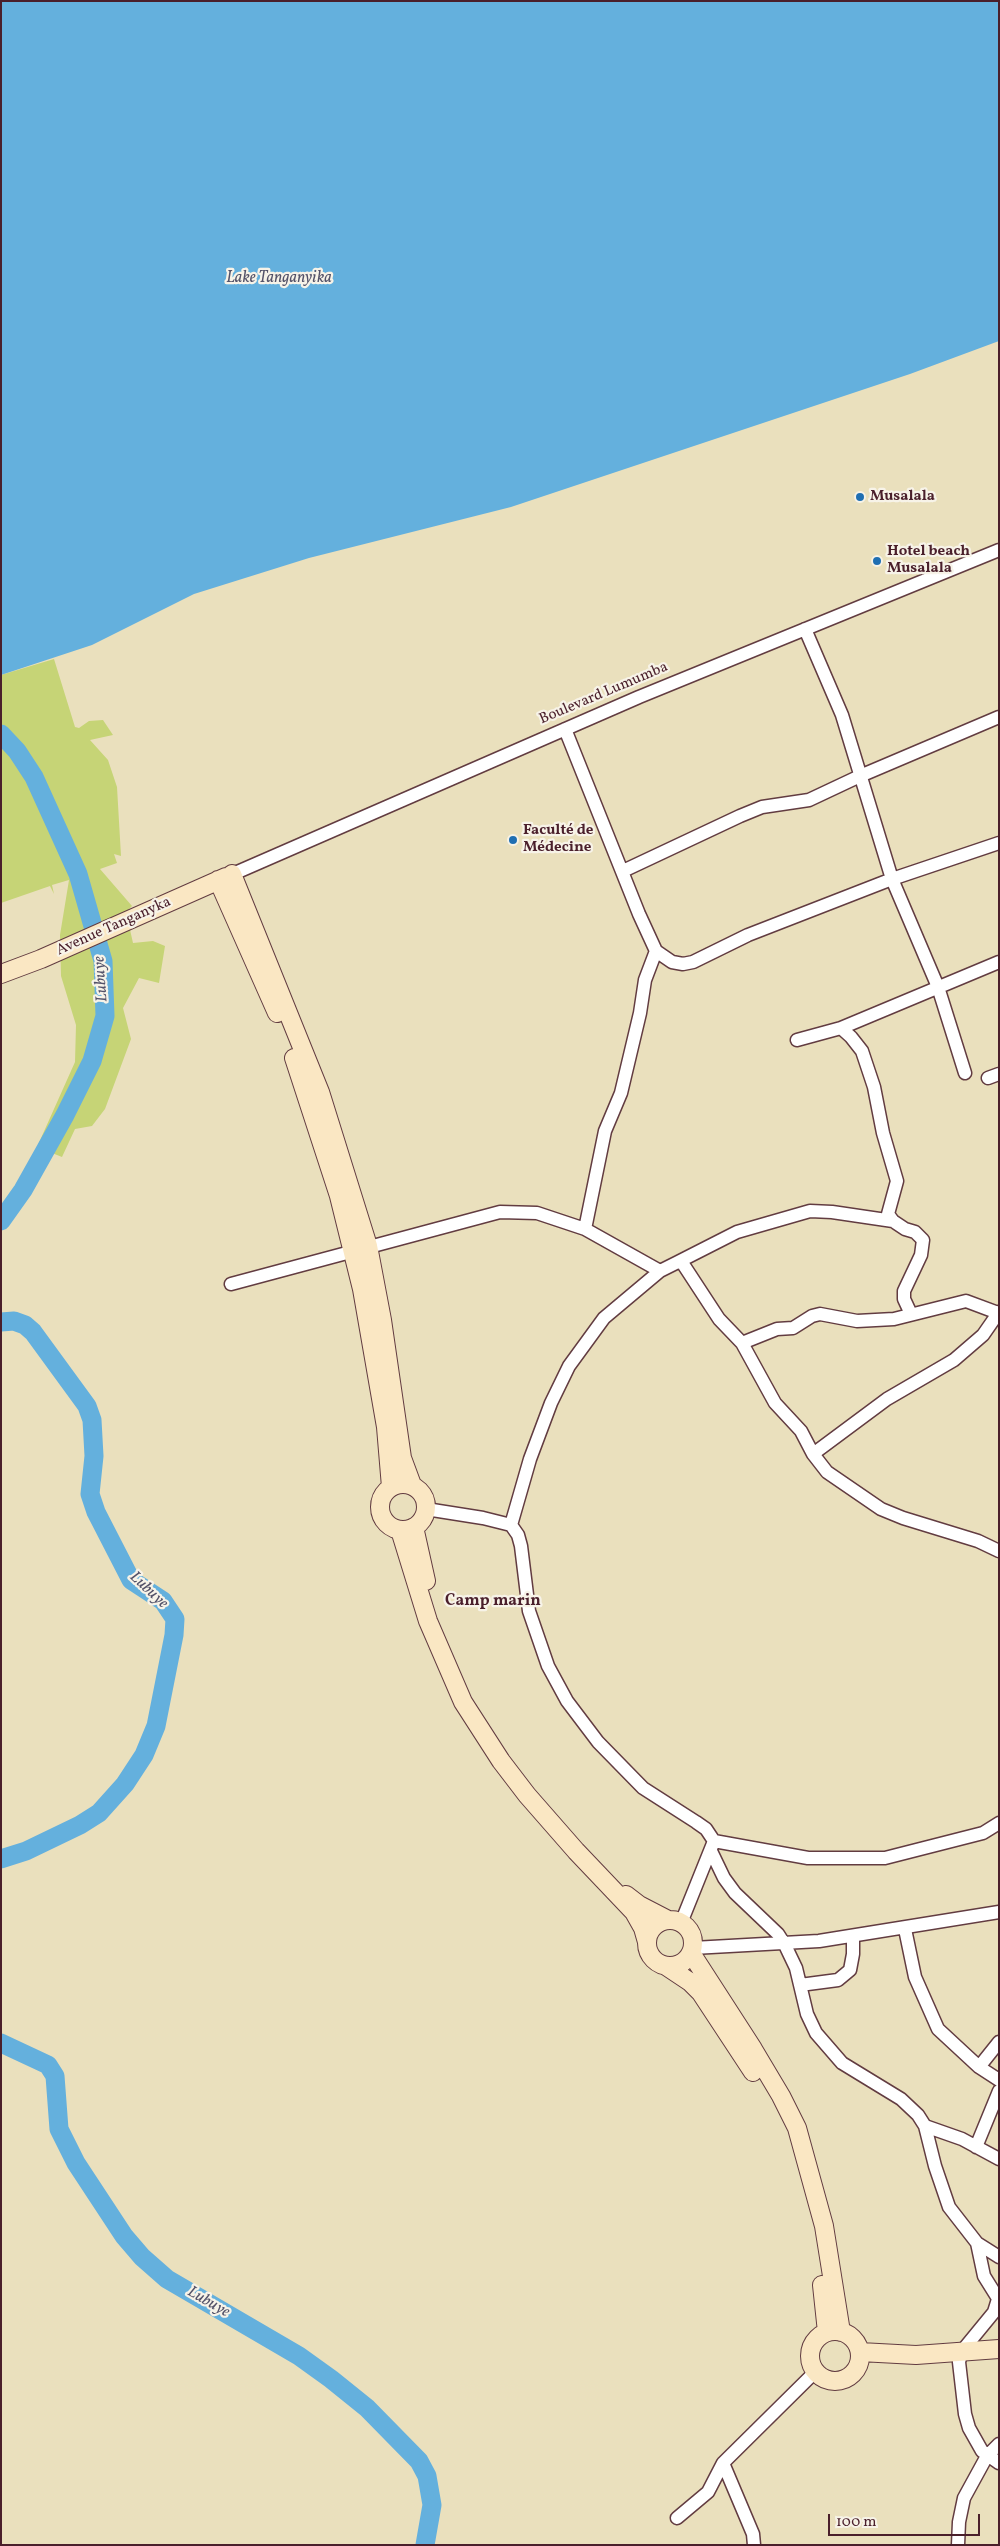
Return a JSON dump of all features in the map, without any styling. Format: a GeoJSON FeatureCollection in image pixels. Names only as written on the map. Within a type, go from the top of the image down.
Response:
{"type":"FeatureCollection","features":[{"type":"Feature","properties":{"kind":"street","name":"Boulevard Lumumba"},"geometry":{"type":"LineString","coordinates":[[226,877],[565,729],[999,550]]}},
{"type":"Feature","properties":{"kind":"street"},"geometry":{"type":"LineString","coordinates":[[805,629],[842,715],[892,879],[938,987],[965,1073]]}},
{"type":"Feature","properties":{"kind":"street"},"geometry":{"type":"LineString","coordinates":[[623,871],[762,807],[809,800],[860,776],[999,718]]}},
{"type":"Feature","properties":{"kind":"street"},"geometry":{"type":"LineString","coordinates":[[565,729],[656,951],[672,962],[683,964],[693,962],[748,935],[892,879],[999,843]]}},
{"type":"Feature","properties":{"kind":"street"},"geometry":{"type":"LineString","coordinates":[[226,877],[294,1058],[339,1196],[360,1248],[382,1320],[402,1458],[412,1485],[425,1499],[426,1509],[422,1519],[407,1528],[390,1526],[379,1510],[382,1496],[391,1487],[400,1484],[412,1485]]}},
{"type":"Feature","properties":{"kind":"street","name":"Avenue Tanganyka"},"geometry":{"type":"LineString","coordinates":[[1,974],[41,959],[226,877]]}},
{"type":"Feature","properties":{"kind":"street"},"geometry":{"type":"LineString","coordinates":[[586,1229],[605,1131],[621,1092],[640,1013],[645,980],[656,951]]}},
{"type":"Feature","properties":{"kind":"street"},"geometry":{"type":"LineString","coordinates":[[798,1040],[841,1028],[999,962]]}},
{"type":"Feature","properties":{"kind":"street"},"geometry":{"type":"LineString","coordinates":[[841,1028],[852,1037],[862,1051],[874,1087],[883,1134],[897,1181],[888,1214],[893,1221],[905,1230],[915,1232],[923,1240],[921,1255],[904,1291],[904,1299],[912,1314]]}},
{"type":"Feature","properties":{"kind":"street"},"geometry":{"type":"LineString","coordinates":[[511,1525],[530,1458],[551,1403],[569,1366],[604,1318],[660,1271],[737,1232],[810,1211],[832,1212],[893,1221]]}},
{"type":"Feature","properties":{"kind":"street"},"geometry":{"type":"LineString","coordinates":[[231,1284],[500,1212],[537,1213],[586,1229],[660,1271]]}},
{"type":"Feature","properties":{"kind":"street"},"geometry":{"type":"LineString","coordinates":[[360,1248],[386,1427],[391,1487]]}},
{"type":"Feature","properties":{"kind":"street"},"geometry":{"type":"LineString","coordinates":[[678,1262],[683,1264],[719,1319],[742,1343],[776,1403],[801,1431],[813,1454],[828,1472],[882,1509],[904,1518],[978,1541],[999,1551]]}},
{"type":"Feature","properties":{"kind":"street"},"geometry":{"type":"LineString","coordinates":[[742,1343],[776,1329],[793,1328],[812,1316],[820,1314],[857,1320],[894,1319],[966,1301],[998,1313],[983,1335],[954,1360],[887,1399],[813,1454]]}},
{"type":"Feature","properties":{"kind":"street"},"geometry":{"type":"LineString","coordinates":[[426,1509],[484,1518],[511,1525],[518,1535],[521,1546],[528,1611],[548,1666],[567,1701],[598,1742],[643,1788],[706,1829],[724,1878],[735,1893],[778,1934],[785,1944],[800,1985],[806,2014],[816,2033],[828,2049],[853,2071],[901,2099],[918,2115],[925,2126],[935,2166],[949,2207],[977,2243],[999,2257]]}},
{"type":"Feature","properties":{"kind":"street"},"geometry":{"type":"LineString","coordinates":[[407,1528],[441,1625],[478,1708],[508,1758],[536,1794],[626,1895],[639,1905],[675,1922],[692,1935],[692,1950],[767,2073],[797,2128],[824,2226],[834,2332]]}},
{"type":"Feature","properties":{"kind":"street"},"geometry":{"type":"LineString","coordinates":[[407,1528],[428,1621],[463,1702],[501,1760],[527,1795],[634,1912],[652,1957],[690,1982],[701,1992],[767,2092],[795,2153],[810,2214],[834,2332]]}},
{"type":"Feature","properties":{"kind":"street"},"geometry":{"type":"LineString","coordinates":[[712,1846],[808,1858],[885,1858],[983,1833],[999,1823]]}},
{"type":"Feature","properties":{"kind":"street"},"geometry":{"type":"LineString","coordinates":[[675,1922],[712,1846]]}},
{"type":"Feature","properties":{"kind":"street"},"geometry":{"type":"LineString","coordinates":[[692,1950],[785,1944],[853,1937],[999,1912]]}},
{"type":"Feature","properties":{"kind":"street"},"geometry":{"type":"LineString","coordinates":[[647,1942],[654,1927],[675,1922]]}},
{"type":"Feature","properties":{"kind":"street"},"geometry":{"type":"LineString","coordinates":[[905,1929],[915,1977],[938,2029],[979,2068],[999,2080]]}},
{"type":"Feature","properties":{"kind":"street"},"geometry":{"type":"LineString","coordinates":[[800,1985],[838,1980],[850,1970],[853,1954],[853,1937]]}},
{"type":"Feature","properties":{"kind":"street"},"geometry":{"type":"LineString","coordinates":[[666,1966],[676,1965],[685,1960],[692,1950]]}},
{"type":"Feature","properties":{"kind":"street"},"geometry":{"type":"LineString","coordinates":[[979,2068],[999,2042]]}},
{"type":"Feature","properties":{"kind":"street"},"geometry":{"type":"LineString","coordinates":[[976,2147],[999,2091]]}},
{"type":"Feature","properties":{"kind":"street"},"geometry":{"type":"LineString","coordinates":[[925,2126],[962,2139],[999,2160]]}},
{"type":"Feature","properties":{"kind":"street"},"geometry":{"type":"LineString","coordinates":[[977,2243],[984,2276],[998,2300],[994,2312],[962,2351],[959,2362],[965,2414],[974,2438],[986,2456],[999,2463]]}},
{"type":"Feature","properties":{"kind":"street"},"geometry":{"type":"LineString","coordinates":[[834,2332],[851,2336],[857,2343],[860,2352],[856,2370],[841,2380],[823,2377],[816,2371],[810,2356],[811,2348],[820,2336],[834,2332]]}},
{"type":"Feature","properties":{"kind":"street"},"geometry":{"type":"LineString","coordinates":[[860,2352],[894,2356],[999,2349]]}},
{"type":"Feature","properties":{"kind":"street"},"geometry":{"type":"LineString","coordinates":[[677,2518],[708,2492],[723,2462],[816,2371]]}},
{"type":"Feature","properties":{"kind":"street"},"geometry":{"type":"LineString","coordinates":[[958,2545],[959,2522],[964,2498],[986,2456],[999,2444]]}},
{"type":"Feature","properties":{"kind":"street"},"geometry":{"type":"LineString","coordinates":[[723,2462],[753,2534],[754,2545]]}},
{"type":"Feature","properties":{"kind":"green space"},"geometry":{"type":"Polygon","coordinates":[[[54,659],[75,727],[79,728],[89,721],[103,720],[113,735],[90,740],[108,760],[117,787],[121,856],[114,854],[117,863],[100,869],[132,906],[126,912],[133,943],[153,941],[165,946],[159,983],[139,978],[123,1008],[131,1039],[105,1109],[92,1126],[75,1129],[62,1157],[37,1147],[75,1062],[76,1025],[61,976],[60,935],[69,880],[52,885],[54,894],[50,886],[1,903],[1,675],[54,659]]]}},
{"type":"Feature","properties":{"kind":"water","name":"Lake Tanganyika"},"geometry":{"type":"Polygon","coordinates":[[[1,1],[999,1],[999,341],[910,374],[511,507],[309,558],[194,594],[92,645],[1,675],[1,1]]]}},
{"type":"Feature","properties":{"kind":"waterway","name":"Lubuye"},"geometry":{"type":"LineString","coordinates":[[1,734],[17,751],[34,777],[78,874],[103,961],[105,1016],[92,1061],[65,1115],[23,1190],[1,1221]]}},
{"type":"Feature","properties":{"kind":"waterway","name":"Lubuye"},"geometry":{"type":"LineString","coordinates":[[1,1322],[14,1321],[25,1325],[33,1332],[87,1406],[92,1420],[94,1456],[90,1494],[96,1512],[131,1580],[163,1601],[175,1619],[174,1635],[156,1726],[144,1755],[125,1784],[99,1813],[80,1825],[26,1851],[1,1859]]}},
{"type":"Feature","properties":{"kind":"waterway","name":"Lubuye"},"geometry":{"type":"LineString","coordinates":[[1,2043],[48,2065],[55,2076],[59,2129],[76,2163],[124,2236],[142,2257],[167,2279],[299,2356],[331,2379],[367,2408],[419,2461],[427,2476],[432,2505],[425,2545]]}},
{"type":"Feature","properties":{"kind":"place","name":"Musalala"},"geometry":{"type":"Point","coordinates":[860,497]}},
{"type":"Feature","properties":{"kind":"place","name":"Hotel beach Musalala"},"geometry":{"type":"Point","coordinates":[877,561]}},
{"type":"Feature","properties":{"kind":"place","name":"Faculté de Médecine"},"geometry":{"type":"Point","coordinates":[513,840]}},
{"type":"Feature","properties":{"kind":"district","name":"Camp marin"},"geometry":{"type":"Point","coordinates":[493,1602]}}]}
